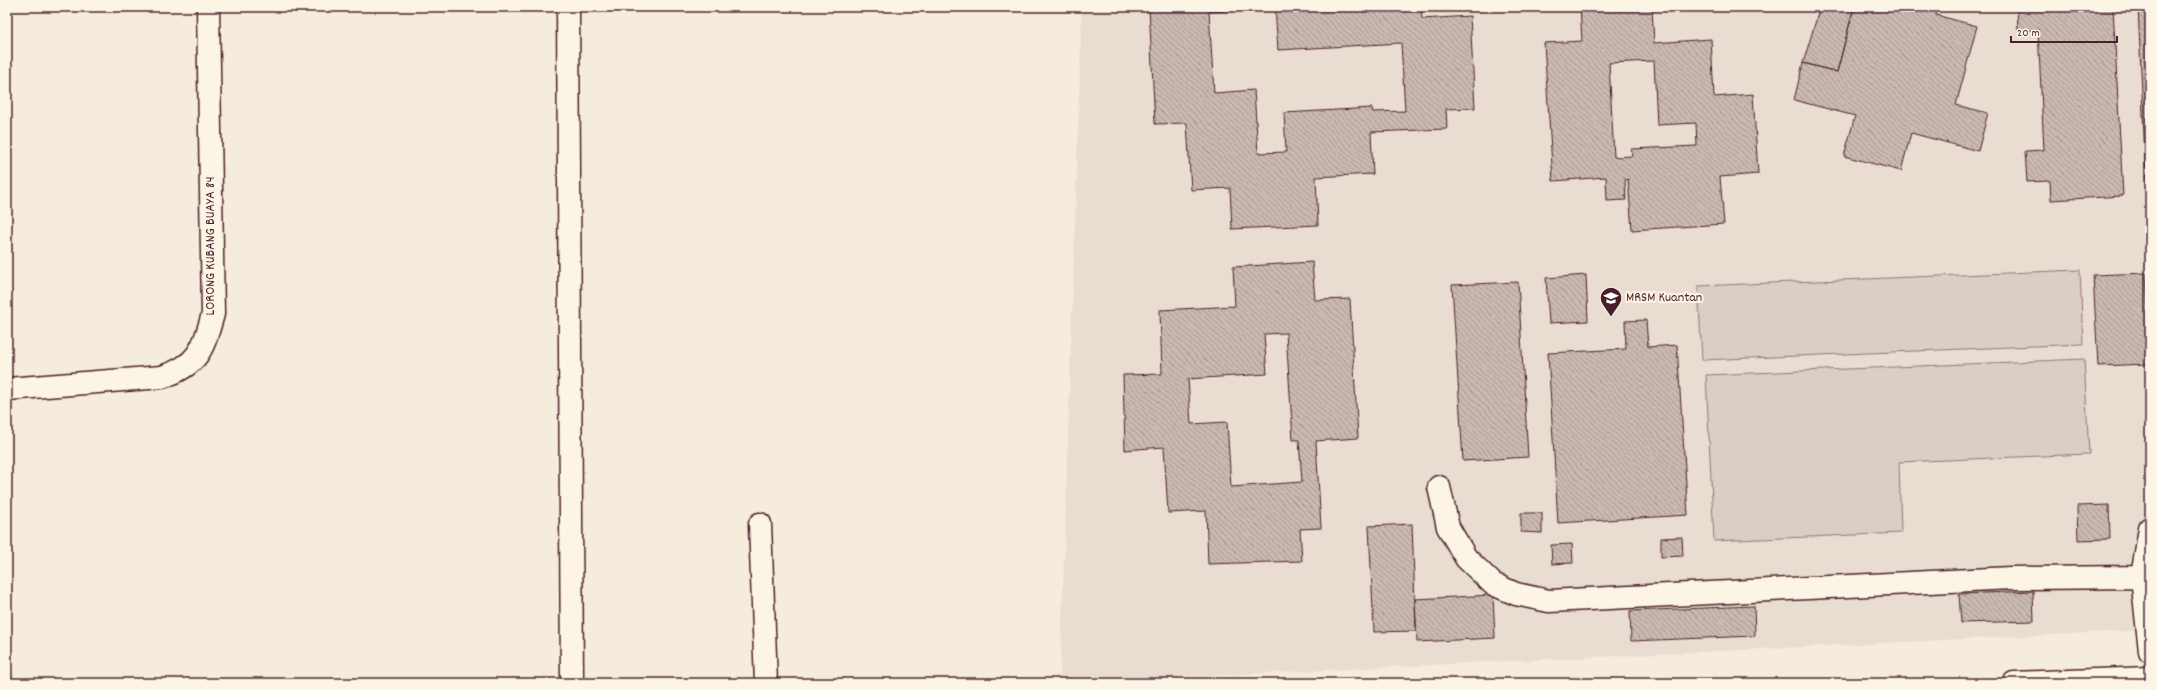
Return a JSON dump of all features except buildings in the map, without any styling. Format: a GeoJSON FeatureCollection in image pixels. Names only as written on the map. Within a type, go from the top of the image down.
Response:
{"type":"FeatureCollection","features":[{"type":"Feature","properties":{"kind":"street","name":"LORONG KUBANG BUAYA 84"},"geometry":{"type":"LineString","coordinates":[[7,389],[162,377],[180,371],[196,359],[207,337],[213,314],[208,7]]}},
{"type":"Feature","properties":{"kind":"street"},"geometry":{"type":"LineString","coordinates":[[568,7],[572,683]]}},
{"type":"Feature","properties":{"kind":"street"},"geometry":{"type":"LineString","coordinates":[[1439,488],[1448,527],[1466,558],[1493,584],[1516,594],[1549,601],[2011,578],[2142,577]]}},
{"type":"Feature","properties":{"kind":"street"},"geometry":{"type":"LineString","coordinates":[[760,524],[766,683]]}},
{"type":"Feature","properties":{"kind":"street"},"geometry":{"type":"LineString","coordinates":[[2150,528],[2142,577],[2150,651]]}},
{"type":"Feature","properties":{"kind":"street"},"geometry":{"type":"LineString","coordinates":[[2014,683],[2150,678]]}},
{"type":"Feature","properties":{"kind":"shaded area","name":"MRSM Kuantan"},"geometry":{"type":"Polygon","coordinates":[[[1082,7],[2150,7],[2150,630],[1060,683],[1082,7]]]}},
{"type":"Feature","properties":{"kind":"shaded area"},"geometry":{"type":"Polygon","coordinates":[[[2080,270],[2083,344],[1702,360],[1698,286],[2080,270]]]}},
{"type":"Feature","properties":{"kind":"shaded area"},"geometry":{"type":"Polygon","coordinates":[[[2084,359],[2089,454],[1899,462],[1901,533],[1714,541],[1706,375],[2084,359]]]}},
{"type":"Feature","properties":{"kind":"place","name":"MRSM Kuantan"},"geometry":{"type":"Point","coordinates":[1611,318]}}]}
